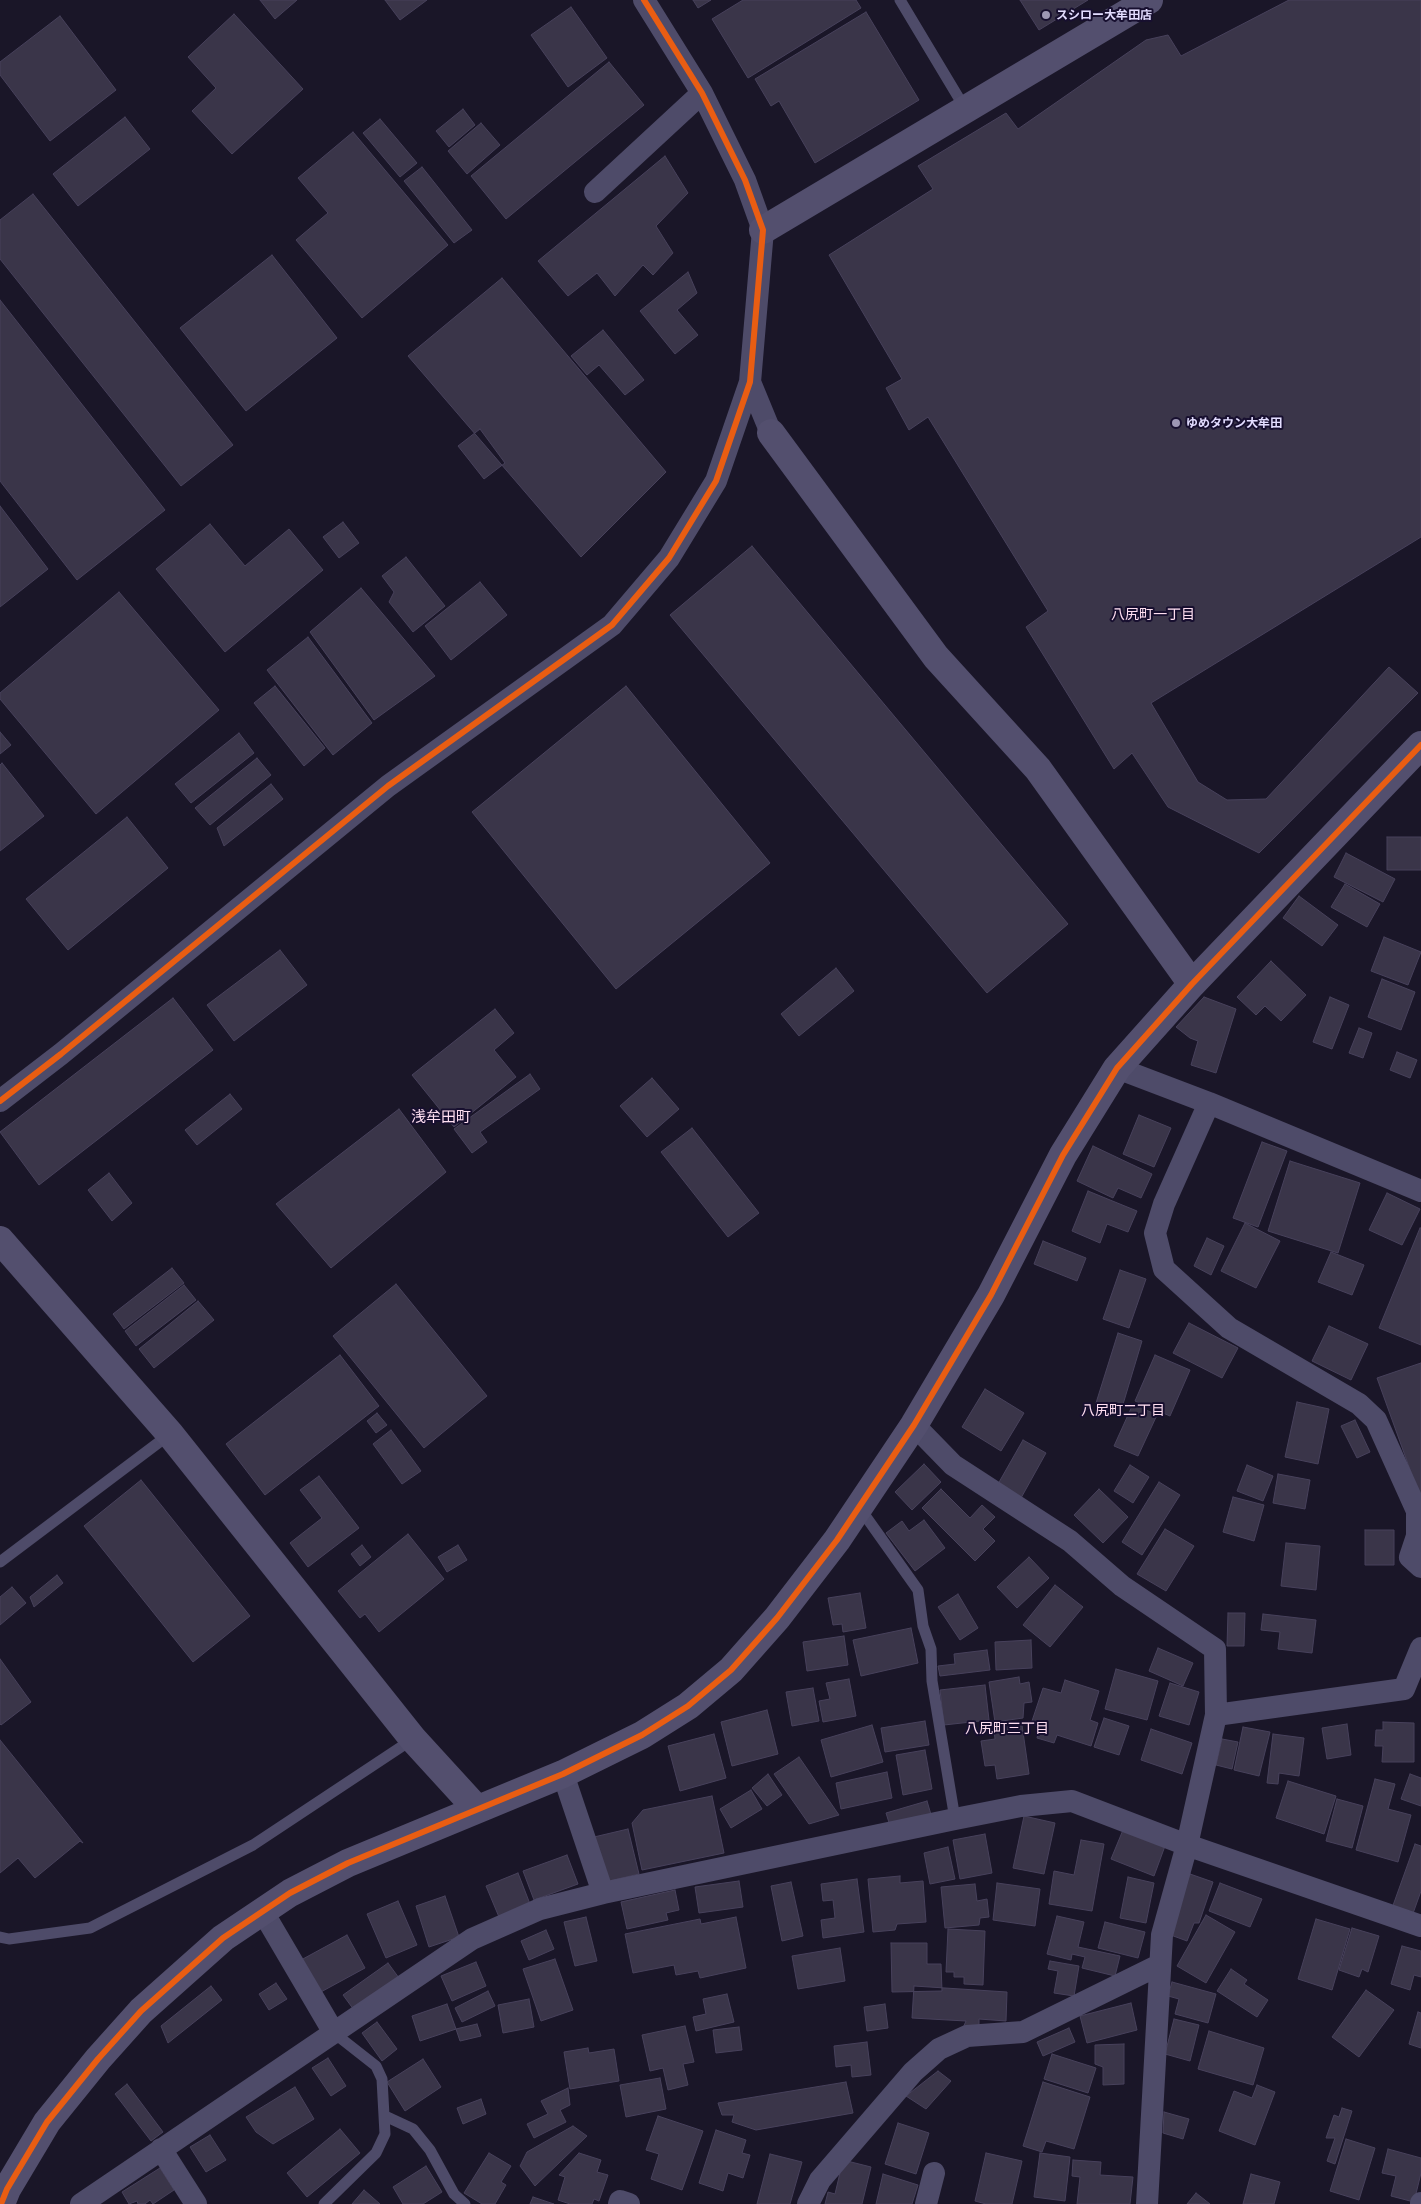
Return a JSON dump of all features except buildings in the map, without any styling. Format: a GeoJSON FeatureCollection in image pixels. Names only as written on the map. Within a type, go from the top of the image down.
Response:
{"type":"FeatureCollection","features":[{"type":"Feature","properties":{"kind":"street"},"geometry":{"type":"LineString","coordinates":[[0,1101],[69,1048],[388,786],[612,624],[669,558],[716,480],[750,382],[762,230],[745,180],[702,94],[644,0]]}},
{"type":"Feature","properties":{"kind":"street"},"geometry":{"type":"LineString","coordinates":[[762,230],[1149,0]]}},
{"type":"Feature","properties":{"kind":"street"},"geometry":{"type":"LineString","coordinates":[[595,192],[702,94]]}},
{"type":"Feature","properties":{"kind":"street"},"geometry":{"type":"LineString","coordinates":[[750,382],[771,433],[936,657],[1038,769],[1192,984]]}},
{"type":"Feature","properties":{"kind":"street"},"geometry":{"type":"LineString","coordinates":[[1,2204],[7,2189],[47,2122],[104,2052],[141,2011],[223,1938],[290,1893],[348,1862],[563,1774],[642,1736],[688,1706],[731,1670],[777,1618],[837,1540],[914,1425],[991,1295],[1063,1155],[1117,1068],[1192,984],[1419,752]]}},
{"type":"Feature","properties":{"kind":"street"},"geometry":{"type":"LineString","coordinates":[[1117,1068],[1209,1103],[1421,1192]]}},
{"type":"Feature","properties":{"kind":"street"},"geometry":{"type":"LineString","coordinates":[[1209,1103],[1164,1204],[1155,1233],[1164,1269],[1229,1328],[1359,1404],[1376,1420],[1417,1511],[1417,1536],[1410,1557],[1421,1567]]}},
{"type":"Feature","properties":{"kind":"street"},"geometry":{"type":"LineString","coordinates":[[0,1240],[170,1434],[413,1739],[477,1809]]}},
{"type":"Feature","properties":{"kind":"street"},"geometry":{"type":"LineString","coordinates":[[914,1425],[953,1465],[1070,1541],[1122,1586],[1215,1649],[1216,1715],[1186,1845],[1162,1935],[1147,2204]]}},
{"type":"Feature","properties":{"kind":"street"},"geometry":{"type":"LineString","coordinates":[[1216,1715],[1404,1690],[1421,1648]]}},
{"type":"Feature","properties":{"kind":"street"},"geometry":{"type":"LineString","coordinates":[[563,1774],[603,1893]]}},
{"type":"Feature","properties":{"kind":"street"},"geometry":{"type":"LineString","coordinates":[[81,2204],[472,1939],[540,1908],[955,1819],[1020,1806],[1072,1801],[1186,1845],[1421,1926]]}},
{"type":"Feature","properties":{"kind":"street"},"geometry":{"type":"LineString","coordinates":[[263,1912],[334,2034]]}},
{"type":"Feature","properties":{"kind":"street"},"geometry":{"type":"LineString","coordinates":[[808,2204],[820,2180],[913,2072],[939,2049],[967,2036],[1023,2032],[1159,1965]]}},
{"type":"Feature","properties":{"kind":"street"},"geometry":{"type":"LineString","coordinates":[[161,2149],[196,2204]]}},
{"type":"Feature","properties":{"kind":"street"},"geometry":{"type":"LineString","coordinates":[[926,2204],[934,2173]]}},
{"type":"Feature","properties":{"kind":"street"},"geometry":{"type":"LineString","coordinates":[[619,2204],[620,2201],[629,2204]]}},
{"type":"Feature","properties":{"kind":"lane"},"geometry":{"type":"LineString","coordinates":[[900,0],[966,110]]}},
{"type":"Feature","properties":{"kind":"lane"},"geometry":{"type":"LineString","coordinates":[[0,1562],[170,1434]]}},
{"type":"Feature","properties":{"kind":"lane"},"geometry":{"type":"LineString","coordinates":[[864,1514],[918,1590],[923,1626],[931,1649],[932,1681],[955,1819]]}},
{"type":"Feature","properties":{"kind":"lane"},"geometry":{"type":"LineString","coordinates":[[0,1927],[5,1938],[90,1928],[252,1845],[413,1739]]}},
{"type":"Feature","properties":{"kind":"lane"},"geometry":{"type":"LineString","coordinates":[[324,2204],[376,2153],[385,2134],[382,2079],[376,2066],[334,2034]]}},
{"type":"Feature","properties":{"kind":"lane"},"geometry":{"type":"LineString","coordinates":[[385,2116],[413,2129],[430,2150],[454,2194],[465,2204]]}},
{"type":"Feature","properties":{"kind":"cycle path"},"geometry":{"type":"LineString","coordinates":[[0,1101],[61,1054],[388,786],[612,625],[669,558],[716,481],[750,382],[763,230],[745,180],[702,93],[644,0]]}},
{"type":"Feature","properties":{"kind":"cycle path"},"geometry":{"type":"LineString","coordinates":[[1,2204],[7,2189],[47,2122],[98,2059],[141,2011],[223,1938],[290,1893],[348,1863],[563,1774],[642,1735],[688,1706],[731,1670],[777,1618],[837,1540],[914,1425],[991,1295],[1063,1155],[1117,1068],[1192,984],[1421,745]]}},
{"type":"Feature","properties":{"kind":"place","name":"スシロー大牟田店"},"geometry":{"type":"Point","coordinates":[1046,15]}},
{"type":"Feature","properties":{"kind":"place","name":"ゆめタウン大牟田"},"geometry":{"type":"Point","coordinates":[1176,423]}},
{"type":"Feature","properties":{"kind":"district","name":"八尻町一丁目"},"geometry":{"type":"Point","coordinates":[1153,615]}},
{"type":"Feature","properties":{"kind":"district","name":"浅牟田町"},"geometry":{"type":"Point","coordinates":[441,1117]}},
{"type":"Feature","properties":{"kind":"district","name":"八尻町二丁目"},"geometry":{"type":"Point","coordinates":[1123,1411]}},
{"type":"Feature","properties":{"kind":"district","name":"八尻町三丁目"},"geometry":{"type":"Point","coordinates":[1007,1729]}}]}
